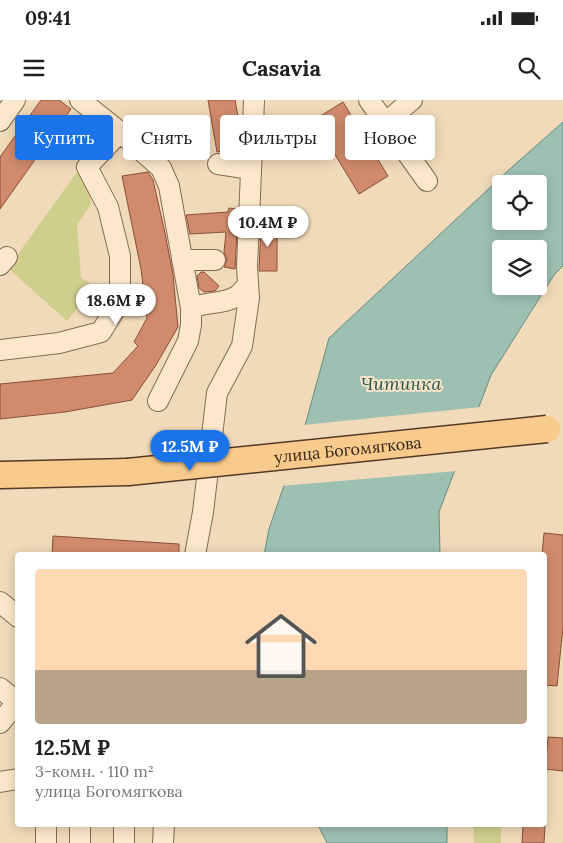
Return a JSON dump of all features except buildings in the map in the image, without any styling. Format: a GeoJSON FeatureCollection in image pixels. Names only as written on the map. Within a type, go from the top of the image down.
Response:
{"type":"FeatureCollection","features":[{"type":"Feature","properties":{"kind":"main road","name":"улица Богомягкова"},"geometry":{"type":"LineString","coordinates":[[0,475],[128,472],[558,428]]}},
{"type":"Feature","properties":{"kind":"street"},"geometry":{"type":"LineString","coordinates":[[0,121],[16,100]]}},
{"type":"Feature","properties":{"kind":"street"},"geometry":{"type":"LineString","coordinates":[[80,100],[161,168],[168,186],[191,308],[191,325],[188,341],[158,401]]}},
{"type":"Feature","properties":{"kind":"street"},"geometry":{"type":"LineString","coordinates":[[196,552],[203,512],[217,394],[242,346],[249,298],[247,266],[254,100]]}},
{"type":"Feature","properties":{"kind":"street"},"geometry":{"type":"LineString","coordinates":[[370,100],[380,115]]}},
{"type":"Feature","properties":{"kind":"street"},"geometry":{"type":"LineString","coordinates":[[394,115],[412,100]]}},
{"type":"Feature","properties":{"kind":"street"},"geometry":{"type":"LineString","coordinates":[[0,350],[59,342],[101,332],[120,301],[120,256],[108,207],[87,166],[120,132]]}},
{"type":"Feature","properties":{"kind":"street"},"geometry":{"type":"LineString","coordinates":[[412,160],[427,181]]}},
{"type":"Feature","properties":{"kind":"street"},"geometry":{"type":"LineString","coordinates":[[218,164],[251,169]]}},
{"type":"Feature","properties":{"kind":"street"},"geometry":{"type":"LineString","coordinates":[[182,260],[215,260]]}},
{"type":"Feature","properties":{"kind":"street"},"geometry":{"type":"LineString","coordinates":[[191,308],[200,304],[227,300],[237,296],[248,284]]}},
{"type":"Feature","properties":{"kind":"street"},"geometry":{"type":"LineString","coordinates":[[0,602],[15,614]]}},
{"type":"Feature","properties":{"kind":"street"},"geometry":{"type":"LineString","coordinates":[[0,688],[15,699]]}},
{"type":"Feature","properties":{"kind":"street"},"geometry":{"type":"LineString","coordinates":[[0,722],[15,703]]}},
{"type":"Feature","properties":{"kind":"street"},"geometry":{"type":"LineString","coordinates":[[0,782],[15,779]]}},
{"type":"Feature","properties":{"kind":"street"},"geometry":{"type":"LineString","coordinates":[[46,827],[46,843]]}},
{"type":"Feature","properties":{"kind":"street"},"geometry":{"type":"LineString","coordinates":[[80,827],[80,843]]}},
{"type":"Feature","properties":{"kind":"street"},"geometry":{"type":"LineString","coordinates":[[124,827],[124,843]]}},
{"type":"Feature","properties":{"kind":"street"},"geometry":{"type":"LineString","coordinates":[[163,843],[164,827]]}},
{"type":"Feature","properties":{"kind":"green space"},"geometry":{"type":"Polygon","coordinates":[[[79,169],[87,175],[91,204],[77,225],[81,278],[95,286],[67,321],[8,268],[79,169]]]}},
{"type":"Feature","properties":{"kind":"green space"},"geometry":{"type":"Polygon","coordinates":[[[473,827],[501,827],[501,843],[474,843],[473,827]]]}},
{"type":"Feature","properties":{"kind":"water","name":"Читинка"},"geometry":{"type":"Polygon","coordinates":[[[563,122],[563,266],[547,286],[547,240],[492,240],[492,295],[541,295],[491,375],[439,512],[440,552],[265,552],[269,529],[306,422],[329,338],[492,186],[492,230],[547,230],[547,175],[503,175],[563,122]]]}},
{"type":"Feature","properties":{"kind":"water"},"geometry":{"type":"Polygon","coordinates":[[[319,827],[447,827],[447,843],[327,843],[319,827]]]}},
{"type":"Feature","properties":{"kind":"pier"},"geometry":{"type":"Polygon","coordinates":[[[481,407],[457,471],[281,486],[303,425],[481,407]]]}}]}
